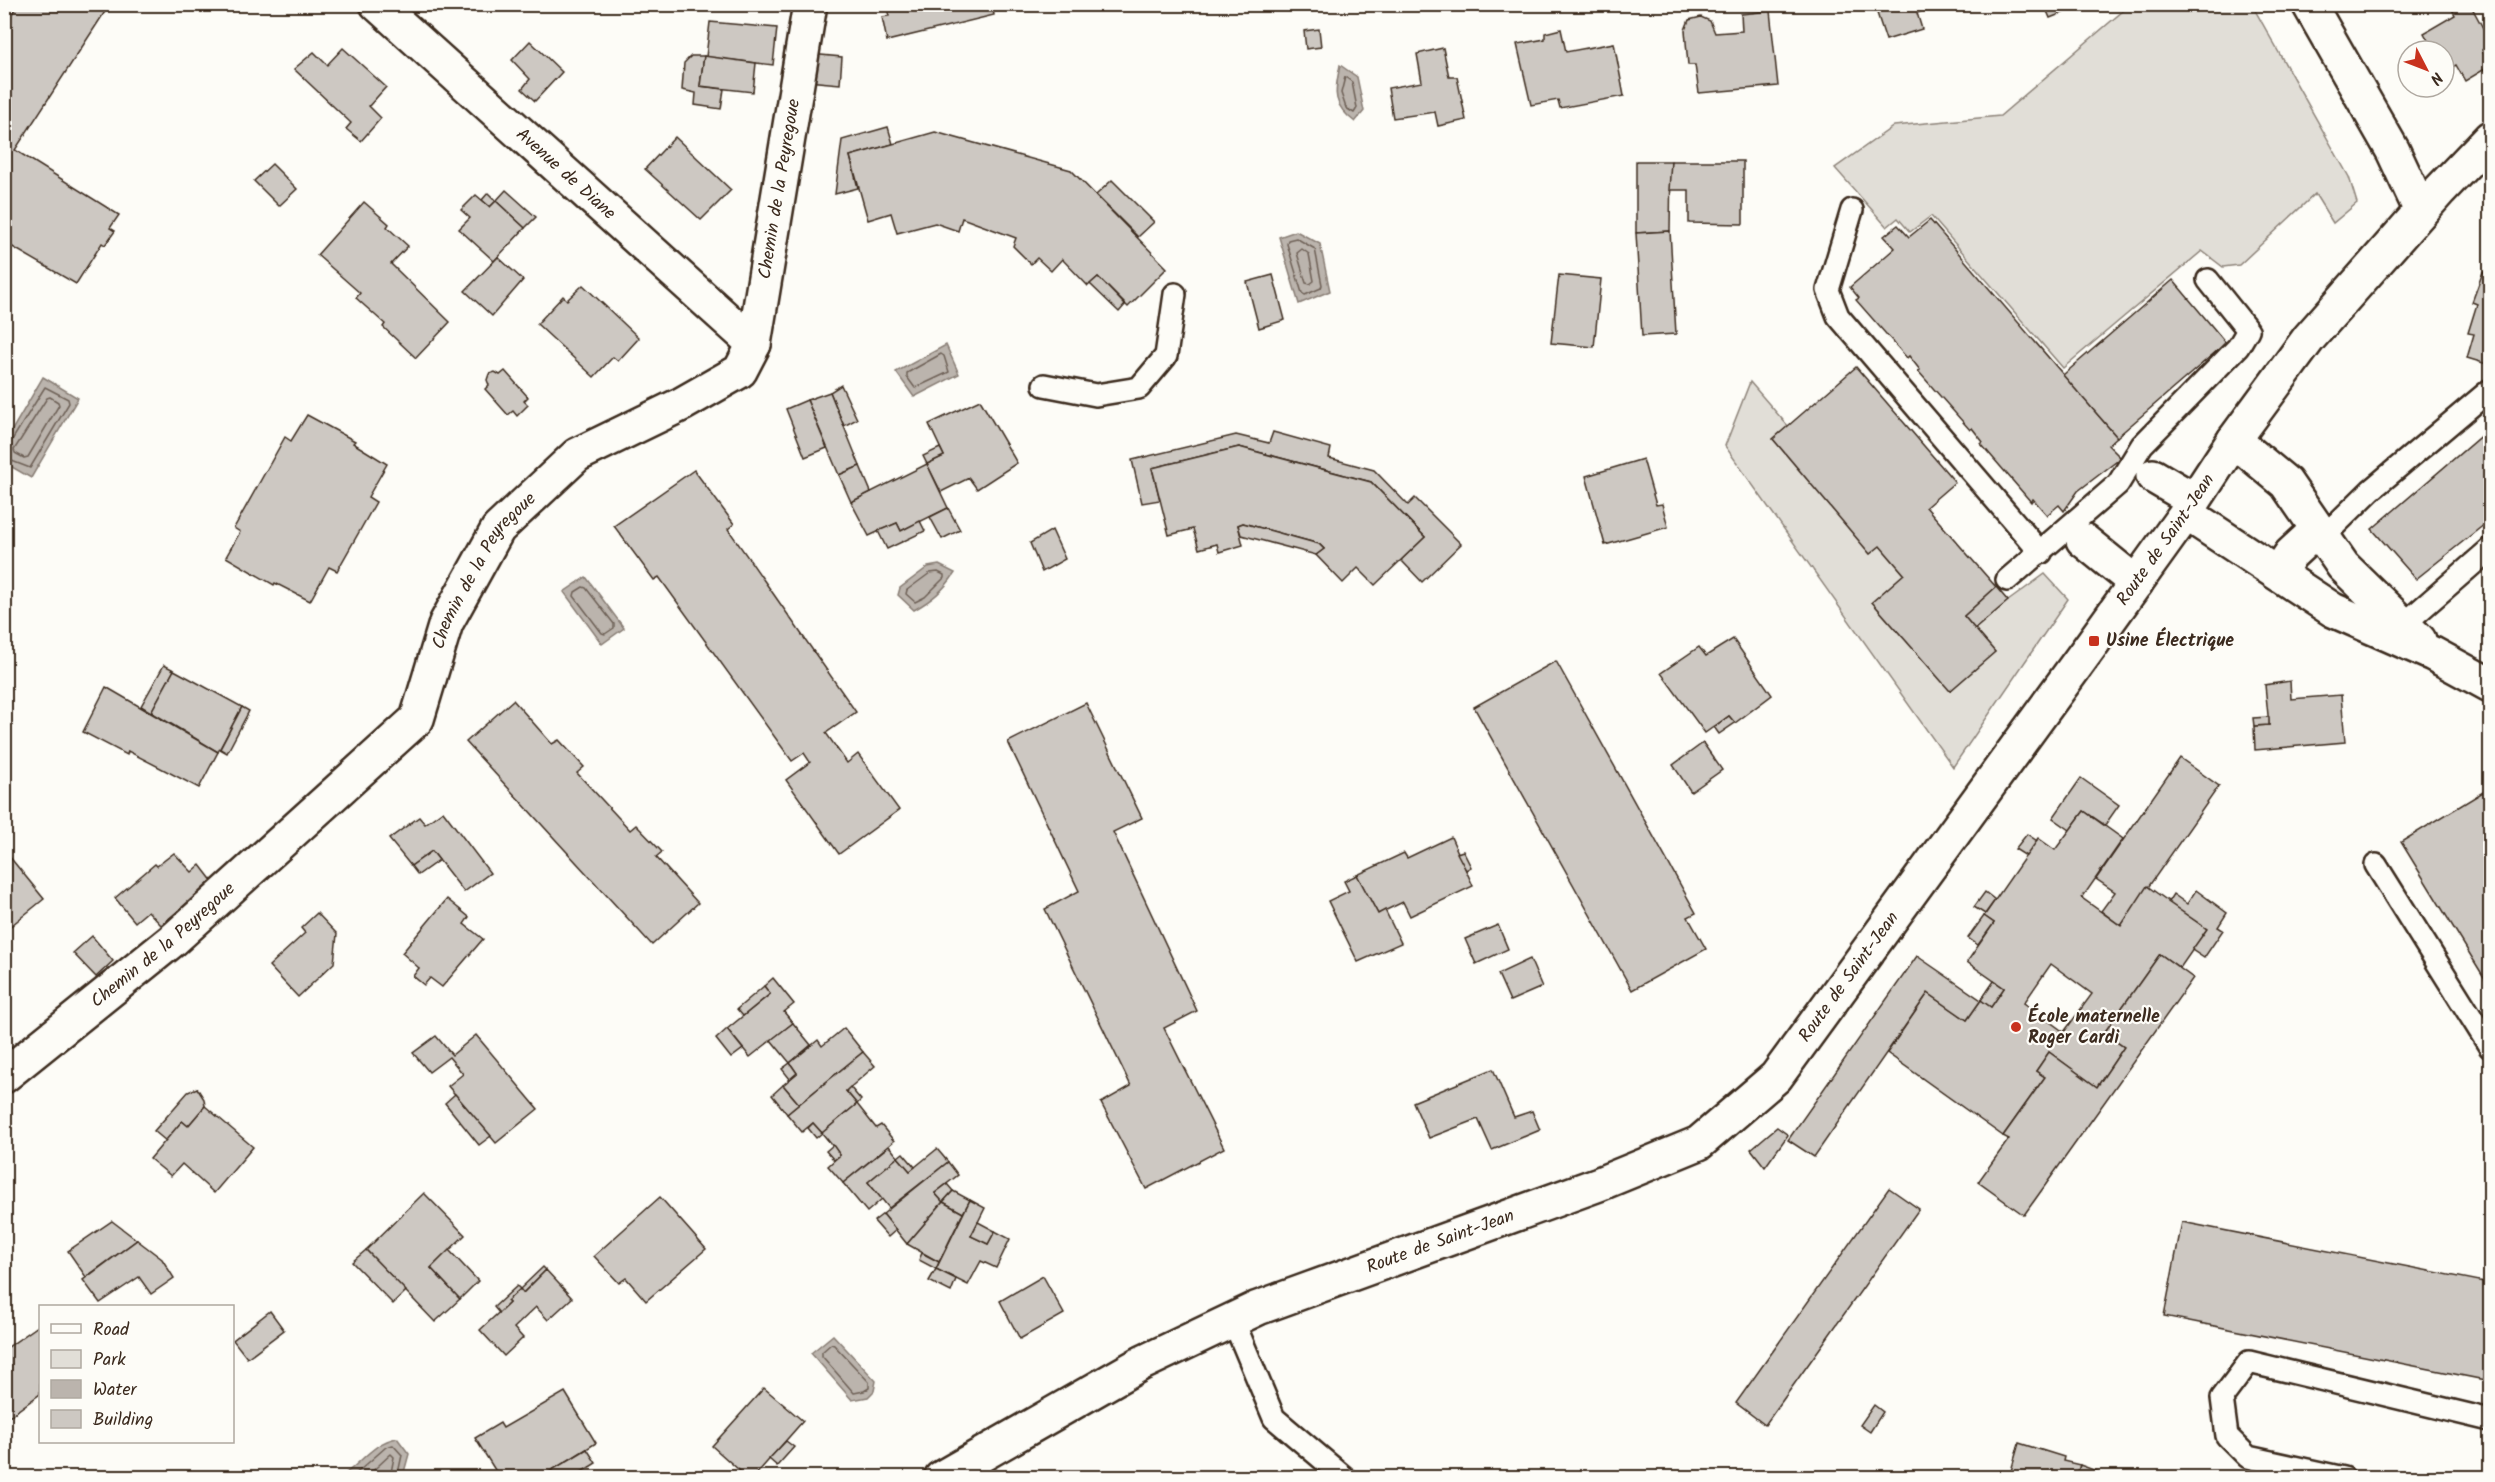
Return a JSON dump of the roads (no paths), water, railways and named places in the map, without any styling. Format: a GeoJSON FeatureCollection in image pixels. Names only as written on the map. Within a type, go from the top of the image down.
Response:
{"type":"FeatureCollection","features":[{"type":"Feature","properties":{"kind":"street","name":"Avenue de Diane"},"geometry":{"type":"LineString","coordinates":[[377,4],[754,344]]}},
{"type":"Feature","properties":{"kind":"street","name":"Chemin de la Peyregoue"},"geometry":{"type":"LineString","coordinates":[[4,1076],[173,940],[417,719],[446,624],[498,529],[577,455],[682,404],[740,371],[754,344],[810,4]]}},
{"type":"Feature","properties":{"kind":"street"},"geometry":{"type":"LineString","coordinates":[[2308,4],[2393,151],[2421,211]]}},
{"type":"Feature","properties":{"kind":"street","name":"Route de Saint-Jean"},"geometry":{"type":"LineString","coordinates":[[941,1478],[1142,1363],[1258,1308],[1599,1184],[1700,1143],[1776,1077],[2136,583],[2234,440],[2309,338],[2421,211],[2490,138]]}},
{"type":"Feature","properties":{"kind":"street"},"geometry":{"type":"LineString","coordinates":[[2234,440],[2286,483],[2343,566],[2433,654]]}},
{"type":"Feature","properties":{"kind":"street"},"geometry":{"type":"LineString","coordinates":[[2142,469],[2278,573],[2333,610],[2433,654],[2490,685]]}},
{"type":"Feature","properties":{"kind":"street"},"geometry":{"type":"LineString","coordinates":[[2077,533],[2136,583]]}},
{"type":"Feature","properties":{"kind":"street"},"geometry":{"type":"LineString","coordinates":[[2278,573],[2290,554],[2320,533]]}},
{"type":"Feature","properties":{"kind":"lane"},"geometry":{"type":"LineString","coordinates":[[1852,210],[1828,290],[1838,316],[2040,553]]}},
{"type":"Feature","properties":{"kind":"lane"},"geometry":{"type":"LineString","coordinates":[[2007,580],[2040,553],[2077,533],[2118,484],[2142,469],[2142,445],[2238,347],[2248,330],[2208,280]]}},
{"type":"Feature","properties":{"kind":"lane"},"geometry":{"type":"LineString","coordinates":[[1044,385],[1096,395],[1139,388],[1166,356],[1174,294]]}},
{"type":"Feature","properties":{"kind":"lane"},"geometry":{"type":"LineString","coordinates":[[2320,533],[2490,390]]}},
{"type":"Feature","properties":{"kind":"lane"},"geometry":{"type":"LineString","coordinates":[[2403,625],[2490,549]]}},
{"type":"Feature","properties":{"kind":"lane"},"geometry":{"type":"LineString","coordinates":[[2376,865],[2490,1047]]}},
{"type":"Feature","properties":{"kind":"lane"},"geometry":{"type":"LineString","coordinates":[[1233,1320],[1274,1418],[1345,1478]]}},
{"type":"Feature","properties":{"kind":"lane"},"geometry":{"type":"LineString","coordinates":[[2344,1478],[2248,1457],[2227,1436],[2222,1398],[2249,1362],[2490,1420]]}},
{"type":"Feature","properties":{"kind":"water"},"geometry":{"type":"Polygon","coordinates":[[[1340,65],[1357,77],[1364,111],[1355,122],[1338,103],[1336,90],[1340,65]]]}},
{"type":"Feature","properties":{"kind":"water"},"geometry":{"type":"Polygon","coordinates":[[[1296,231],[1320,244],[1330,291],[1299,304],[1279,237],[1296,231]]]}},
{"type":"Feature","properties":{"kind":"water"},"geometry":{"type":"Polygon","coordinates":[[[946,345],[959,374],[914,397],[896,372],[946,345]]]}},
{"type":"Feature","properties":{"kind":"water"},"geometry":{"type":"Polygon","coordinates":[[[43,377],[78,398],[31,478],[5,463],[5,442],[43,377]]]}},
{"type":"Feature","properties":{"kind":"water"},"geometry":{"type":"Polygon","coordinates":[[[939,565],[955,573],[937,594],[914,610],[898,595],[900,588],[928,567],[939,565]]]}},
{"type":"Feature","properties":{"kind":"water"},"geometry":{"type":"Polygon","coordinates":[[[586,577],[624,628],[602,644],[564,592],[586,577]]]}},
{"type":"Feature","properties":{"kind":"water"},"geometry":{"type":"Polygon","coordinates":[[[833,1335],[876,1381],[874,1391],[868,1397],[852,1400],[811,1353],[833,1335]]]}},
{"type":"Feature","properties":{"kind":"water"},"geometry":{"type":"Polygon","coordinates":[[[397,1438],[409,1454],[403,1476],[342,1476],[374,1448],[397,1438]]]}},
{"type":"Feature","properties":{"kind":"place","name":"Usine Électrique"},"geometry":{"type":"Point","coordinates":[2094,641]}},
{"type":"Feature","properties":{"kind":"place","name":"École maternelle Roger Cardi"},"geometry":{"type":"Point","coordinates":[2016,1027]}}]}
